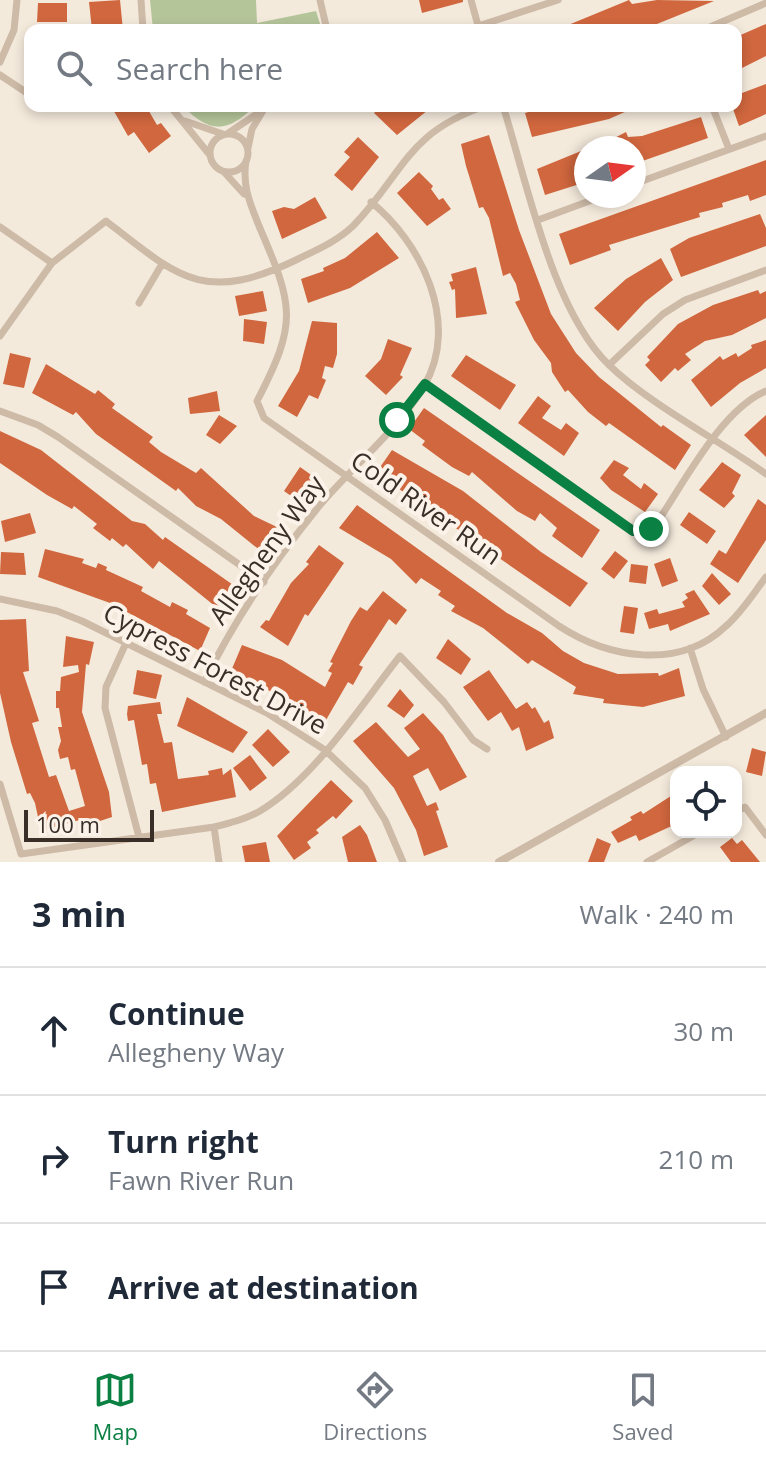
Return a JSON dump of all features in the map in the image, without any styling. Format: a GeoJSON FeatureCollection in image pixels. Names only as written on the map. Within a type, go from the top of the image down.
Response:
{"type":"FeatureCollection","features":[{"type":"Feature","properties":{"kind":"street"},"geometry":{"type":"LineString","coordinates":[[0,62],[14,30],[17,0]]}},
{"type":"Feature","properties":{"kind":"street"},"geometry":{"type":"LineString","coordinates":[[141,0],[143,24]]}},
{"type":"Feature","properties":{"kind":"street"},"geometry":{"type":"LineString","coordinates":[[320,0],[326,24]]}},
{"type":"Feature","properties":{"kind":"street"},"geometry":{"type":"LineString","coordinates":[[471,0],[477,24]]}},
{"type":"Feature","properties":{"kind":"street"},"geometry":{"type":"LineString","coordinates":[[489,24],[558,0]]}},
{"type":"Feature","properties":{"kind":"street"},"geometry":{"type":"LineString","coordinates":[[717,24],[766,3]]}},
{"type":"Feature","properties":{"kind":"street"},"geometry":{"type":"LineString","coordinates":[[0,75],[24,91]]}},
{"type":"Feature","properties":{"kind":"street"},"geometry":{"type":"LineString","coordinates":[[176,112],[209,154],[212,164],[224,172],[238,170],[246,161],[252,129],[263,112]]}},
{"type":"Feature","properties":{"kind":"street"},"geometry":{"type":"LineString","coordinates":[[209,154],[213,141],[259,112]]}},
{"type":"Feature","properties":{"kind":"street"},"geometry":{"type":"LineString","coordinates":[[0,336],[52,263],[106,221],[162,264],[190,278],[212,284],[243,281],[277,269],[333,242],[354,224],[413,148],[438,126],[471,112]]}},
{"type":"Feature","properties":{"kind":"street"},"geometry":{"type":"LineString","coordinates":[[505,112],[561,290],[583,332],[609,365],[766,474]]}},
{"type":"Feature","properties":{"kind":"street"},"geometry":{"type":"LineString","coordinates":[[714,112],[729,149]]}},
{"type":"Feature","properties":{"kind":"street"},"geometry":{"type":"LineString","coordinates":[[185,121],[242,139],[248,150]]}},
{"type":"Feature","properties":{"kind":"street"},"geometry":{"type":"LineString","coordinates":[[646,180],[766,136]]}},
{"type":"Feature","properties":{"kind":"street","name":"Cold River Run"},"geometry":{"type":"LineString","coordinates":[[246,161],[247,197],[277,269],[286,304],[286,335],[275,370],[257,401],[264,418],[583,642],[633,656],[690,648],[725,627],[766,577]]}},
{"type":"Feature","properties":{"kind":"street","name":"Cold River Run"},"geometry":{"type":"LineString","coordinates":[[224,172],[247,197]]}},
{"type":"Feature","properties":{"kind":"street","name":"Allegheny Way"},"geometry":{"type":"LineString","coordinates":[[204,682],[228,635],[307,522],[425,384],[437,330],[427,277],[410,241],[371,202]]}},
{"type":"Feature","properties":{"kind":"street"},"geometry":{"type":"LineString","coordinates":[[538,220],[574,207]]}},
{"type":"Feature","properties":{"kind":"street"},"geometry":{"type":"LineString","coordinates":[[0,227],[52,263]]}},
{"type":"Feature","properties":{"kind":"street"},"geometry":{"type":"LineString","coordinates":[[139,303],[162,264]]}},
{"type":"Feature","properties":{"kind":"street"},"geometry":{"type":"LineString","coordinates":[[609,365],[663,314],[685,300],[766,270]]}},
{"type":"Feature","properties":{"kind":"street"},"geometry":{"type":"LineString","coordinates":[[425,384],[637,532],[654,527],[714,437],[737,411],[766,391]]}},
{"type":"Feature","properties":{"kind":"street"},"geometry":{"type":"LineString","coordinates":[[0,411],[38,425],[58,437],[264,582]]}},
{"type":"Feature","properties":{"kind":"street","name":"Cypress Forest Drive"},"geometry":{"type":"LineString","coordinates":[[0,599],[57,611],[126,643],[267,713],[325,750],[365,788],[385,820],[403,862]]}},
{"type":"Feature","properties":{"kind":"street"},"geometry":{"type":"LineString","coordinates":[[126,643],[106,687],[105,708],[139,837]]}},
{"type":"Feature","properties":{"kind":"street"},"geometry":{"type":"LineString","coordinates":[[690,648],[703,689],[726,737]]}},
{"type":"Feature","properties":{"kind":"street"},"geometry":{"type":"LineString","coordinates":[[0,784],[21,854],[214,827],[262,810],[325,750],[400,656],[444,702],[473,740],[487,749]]}},
{"type":"Feature","properties":{"kind":"street"},"geometry":{"type":"LineString","coordinates":[[499,862],[766,713]]}},
{"type":"Feature","properties":{"kind":"street"},"geometry":{"type":"LineString","coordinates":[[742,809],[745,807],[766,835]]}},
{"type":"Feature","properties":{"kind":"street"},"geometry":{"type":"LineString","coordinates":[[214,827],[219,862]]}},
{"type":"Feature","properties":{"kind":"street"},"geometry":{"type":"LineString","coordinates":[[647,862],[689,838]]}},
{"type":"Feature","properties":{"kind":"green space"},"geometry":{"type":"Polygon","coordinates":[[[150,0],[256,0],[257,23],[316,11],[320,24],[152,24],[150,0]]]}},
{"type":"Feature","properties":{"kind":"green space"},"geometry":{"type":"Polygon","coordinates":[[[190,112],[248,112],[219,127],[202,122],[190,112]]]}},
{"type":"Feature","properties":{"kind":"building"},"geometry":{"type":"Polygon","coordinates":[[[120,0],[122,24],[91,24],[89,2],[120,0]]]}},
{"type":"Feature","properties":{"kind":"building"},"geometry":{"type":"Polygon","coordinates":[[[419,0],[463,0],[463,2],[422,13],[419,0]]]}},
{"type":"Feature","properties":{"kind":"building"},"geometry":{"type":"Polygon","coordinates":[[[629,0],[632,4],[657,0],[714,1],[657,24],[571,24],[629,0]]]}},
{"type":"Feature","properties":{"kind":"building"},"geometry":{"type":"Polygon","coordinates":[[[38,3],[67,3],[67,22],[37,22],[38,3]]]}},
{"type":"Feature","properties":{"kind":"building"},"geometry":{"type":"Polygon","coordinates":[[[766,24],[766,56],[742,68],[742,34],[766,24]]]}},
{"type":"Feature","properties":{"kind":"building"},"geometry":{"type":"Polygon","coordinates":[[[766,84],[766,114],[739,126],[734,112],[742,112],[742,93],[766,84]]]}},
{"type":"Feature","properties":{"kind":"building"},"geometry":{"type":"Polygon","coordinates":[[[114,112],[149,112],[157,125],[161,123],[171,136],[149,153],[134,132],[128,136],[114,112]]]}},
{"type":"Feature","properties":{"kind":"building"},"geometry":{"type":"Polygon","coordinates":[[[375,112],[426,112],[397,135],[375,112]]]}},
{"type":"Feature","properties":{"kind":"building"},"geometry":{"type":"Polygon","coordinates":[[[625,112],[609,119],[532,137],[525,113],[625,112]]]}},
{"type":"Feature","properties":{"kind":"building"},"geometry":{"type":"Polygon","coordinates":[[[701,117],[708,138],[646,160],[646,136],[642,136],[701,117]]]}},
{"type":"Feature","properties":{"kind":"building"},"geometry":{"type":"Polygon","coordinates":[[[489,135],[519,230],[551,314],[576,353],[599,377],[661,427],[663,425],[691,445],[675,470],[609,423],[606,426],[568,390],[565,392],[552,372],[551,363],[534,340],[515,302],[520,300],[516,284],[510,273],[503,276],[489,218],[483,207],[479,208],[461,144],[489,135]]]}},
{"type":"Feature","properties":{"kind":"building"},"geometry":{"type":"Polygon","coordinates":[[[358,137],[379,157],[352,191],[334,175],[350,157],[344,152],[358,137]]]}},
{"type":"Feature","properties":{"kind":"building"},"geometry":{"type":"Polygon","coordinates":[[[574,154],[574,186],[545,195],[537,169],[574,154]]]}},
{"type":"Feature","properties":{"kind":"building"},"geometry":{"type":"Polygon","coordinates":[[[766,160],[766,195],[750,201],[748,195],[722,203],[723,207],[699,213],[700,217],[609,245],[611,250],[570,265],[559,234],[632,208],[646,208],[646,203],[766,160]]]}},
{"type":"Feature","properties":{"kind":"building"},"geometry":{"type":"Polygon","coordinates":[[[419,172],[433,186],[431,189],[439,200],[443,198],[451,209],[427,226],[397,193],[419,172]]]}},
{"type":"Feature","properties":{"kind":"building"},"geometry":{"type":"Polygon","coordinates":[[[315,197],[327,218],[282,239],[272,211],[284,207],[294,209],[315,197]]]}},
{"type":"Feature","properties":{"kind":"building"},"geometry":{"type":"Polygon","coordinates":[[[760,214],[766,228],[766,246],[681,277],[670,249],[689,238],[760,214]]]}},
{"type":"Feature","properties":{"kind":"building"},"geometry":{"type":"Polygon","coordinates":[[[377,232],[399,258],[350,288],[308,303],[301,279],[324,271],[323,268],[345,258],[377,232]]]}},
{"type":"Feature","properties":{"kind":"building"},"geometry":{"type":"Polygon","coordinates":[[[661,258],[673,280],[645,302],[618,331],[594,308],[626,279],[661,258]]]}},
{"type":"Feature","properties":{"kind":"building"},"geometry":{"type":"Polygon","coordinates":[[[476,267],[487,314],[456,318],[455,289],[452,290],[449,282],[453,281],[451,274],[476,267]]]}},
{"type":"Feature","properties":{"kind":"building"},"geometry":{"type":"Polygon","coordinates":[[[758,290],[760,294],[766,291],[766,318],[732,335],[705,341],[685,354],[691,360],[678,371],[675,368],[661,382],[645,365],[650,360],[647,357],[678,324],[713,305],[758,290]]]}},
{"type":"Feature","properties":{"kind":"building"},"geometry":{"type":"Polygon","coordinates":[[[263,291],[267,311],[239,316],[235,296],[263,291]]]}},
{"type":"Feature","properties":{"kind":"building"},"geometry":{"type":"Polygon","coordinates":[[[244,319],[267,322],[264,344],[243,341],[244,319]]]}},
{"type":"Feature","properties":{"kind":"building"},"geometry":{"type":"Polygon","coordinates":[[[312,321],[337,323],[337,354],[333,368],[325,366],[322,378],[326,380],[318,399],[309,395],[297,417],[278,406],[299,371],[312,321]]]}},
{"type":"Feature","properties":{"kind":"building"},"geometry":{"type":"Polygon","coordinates":[[[388,339],[412,348],[400,375],[403,377],[386,395],[365,376],[381,359],[388,339]]]}},
{"type":"Feature","properties":{"kind":"building"},"geometry":{"type":"Polygon","coordinates":[[[766,340],[766,368],[740,383],[711,407],[691,380],[720,356],[723,360],[736,353],[738,357],[752,348],[751,345],[766,340]]]}},
{"type":"Feature","properties":{"kind":"building"},"geometry":{"type":"Polygon","coordinates":[[[10,353],[31,358],[24,388],[3,384],[10,353]]]}},
{"type":"Feature","properties":{"kind":"building"},"geometry":{"type":"Polygon","coordinates":[[[466,355],[516,385],[500,410],[451,376],[466,355]]]}},
{"type":"Feature","properties":{"kind":"building"},"geometry":{"type":"Polygon","coordinates":[[[46,364],[95,394],[98,390],[115,404],[112,408],[153,437],[149,442],[161,452],[196,473],[201,468],[254,516],[279,528],[262,552],[221,519],[196,506],[178,488],[176,491],[96,434],[76,412],[73,415],[32,393],[46,364]]]}},
{"type":"Feature","properties":{"kind":"building"},"geometry":{"type":"Polygon","coordinates":[[[217,391],[220,411],[190,414],[188,398],[217,391]]]}},
{"type":"Feature","properties":{"kind":"building"},"geometry":{"type":"Polygon","coordinates":[[[538,396],[551,406],[542,418],[561,430],[566,423],[579,433],[564,456],[518,423],[538,396]]]}},
{"type":"Feature","properties":{"kind":"building"},"geometry":{"type":"Polygon","coordinates":[[[424,408],[600,530],[582,558],[552,536],[557,528],[540,513],[535,521],[517,511],[472,472],[469,476],[452,467],[422,445],[425,441],[409,429],[424,408]]]}},
{"type":"Feature","properties":{"kind":"building"},"geometry":{"type":"Polygon","coordinates":[[[219,415],[237,426],[220,444],[206,435],[219,415]]]}},
{"type":"Feature","properties":{"kind":"building"},"geometry":{"type":"Polygon","coordinates":[[[766,415],[766,457],[744,435],[766,415]]]}},
{"type":"Feature","properties":{"kind":"building"},"geometry":{"type":"Polygon","coordinates":[[[0,431],[41,450],[132,521],[145,524],[163,540],[165,537],[236,587],[221,611],[159,561],[153,569],[126,544],[123,547],[112,538],[110,541],[93,528],[97,524],[74,506],[72,509],[47,495],[0,463],[0,431]]]}},
{"type":"Feature","properties":{"kind":"building"},"geometry":{"type":"Polygon","coordinates":[[[392,450],[463,491],[541,552],[588,583],[570,607],[376,473],[392,450]]]}},
{"type":"Feature","properties":{"kind":"building"},"geometry":{"type":"Polygon","coordinates":[[[614,460],[629,468],[623,475],[641,489],[644,483],[658,494],[645,512],[611,490],[600,478],[614,460]]]}},
{"type":"Feature","properties":{"kind":"building"},"geometry":{"type":"Polygon","coordinates":[[[722,462],[741,475],[732,493],[735,496],[724,508],[699,490],[722,462]]]}},
{"type":"Feature","properties":{"kind":"building"},"geometry":{"type":"Polygon","coordinates":[[[300,467],[317,479],[301,503],[284,491],[300,467]]]}},
{"type":"Feature","properties":{"kind":"building"},"geometry":{"type":"Polygon","coordinates":[[[758,499],[766,505],[766,540],[738,583],[710,564],[719,550],[726,554],[758,499]]]}},
{"type":"Feature","properties":{"kind":"building"},"geometry":{"type":"Polygon","coordinates":[[[357,505],[507,613],[542,633],[563,651],[584,663],[618,674],[658,673],[659,676],[679,668],[685,696],[643,707],[603,703],[604,699],[573,694],[576,687],[532,660],[528,664],[483,628],[451,611],[455,606],[438,595],[441,591],[421,578],[416,584],[391,559],[339,528],[357,505]]]}},
{"type":"Feature","properties":{"kind":"building"},"geometry":{"type":"Polygon","coordinates":[[[689,512],[716,531],[707,544],[680,525],[689,512]]]}},
{"type":"Feature","properties":{"kind":"building"},"geometry":{"type":"Polygon","coordinates":[[[30,513],[36,533],[5,542],[1,521],[30,513]]]}},
{"type":"Feature","properties":{"kind":"building"},"geometry":{"type":"Polygon","coordinates":[[[319,545],[344,563],[308,616],[305,614],[288,646],[260,627],[266,620],[269,621],[291,583],[309,564],[306,562],[319,545]]]}},
{"type":"Feature","properties":{"kind":"building"},"geometry":{"type":"Polygon","coordinates":[[[45,549],[84,559],[82,563],[96,568],[98,563],[107,567],[106,570],[143,587],[141,591],[170,607],[172,602],[188,610],[186,614],[210,628],[200,651],[110,603],[38,577],[45,549]]]}},
{"type":"Feature","properties":{"kind":"building"},"geometry":{"type":"Polygon","coordinates":[[[615,551],[628,561],[614,579],[601,569],[615,551]]]}},
{"type":"Feature","properties":{"kind":"building"},"geometry":{"type":"Polygon","coordinates":[[[1,552],[24,553],[26,575],[0,574],[1,552]]]}},
{"type":"Feature","properties":{"kind":"building"},"geometry":{"type":"Polygon","coordinates":[[[670,558],[678,581],[662,587],[654,564],[670,558]]]}},
{"type":"Feature","properties":{"kind":"building"},"geometry":{"type":"Polygon","coordinates":[[[631,564],[648,566],[646,584],[629,582],[631,564]]]}},
{"type":"Feature","properties":{"kind":"building"},"geometry":{"type":"Polygon","coordinates":[[[712,573],[731,594],[719,605],[702,586],[712,573]]]}},
{"type":"Feature","properties":{"kind":"building"},"geometry":{"type":"Polygon","coordinates":[[[694,590],[710,614],[670,631],[668,624],[649,629],[644,613],[657,609],[659,614],[685,607],[682,602],[688,598],[685,594],[694,590]]]}},
{"type":"Feature","properties":{"kind":"building"},"geometry":{"type":"Polygon","coordinates":[[[383,591],[407,610],[396,625],[389,619],[359,665],[363,667],[353,685],[348,682],[326,720],[231,671],[242,645],[282,660],[325,687],[332,673],[328,671],[333,663],[330,662],[351,621],[360,607],[367,611],[383,591]]]}},
{"type":"Feature","properties":{"kind":"building"},"geometry":{"type":"Polygon","coordinates":[[[624,606],[638,608],[634,634],[620,632],[624,606]]]}},
{"type":"Feature","properties":{"kind":"building"},"geometry":{"type":"Polygon","coordinates":[[[26,619],[29,671],[23,672],[39,721],[32,723],[49,777],[56,775],[69,811],[85,806],[75,769],[71,770],[68,757],[60,759],[58,727],[62,727],[59,708],[56,708],[56,691],[60,691],[61,677],[79,672],[78,665],[63,667],[66,636],[94,642],[89,665],[86,664],[82,712],[109,792],[112,817],[85,826],[83,819],[41,831],[35,803],[30,793],[27,794],[11,742],[0,693],[0,620],[26,619]]]}},
{"type":"Feature","properties":{"kind":"building"},"geometry":{"type":"Polygon","coordinates":[[[448,639],[471,659],[461,675],[436,658],[448,639]]]}},
{"type":"Feature","properties":{"kind":"building"},"geometry":{"type":"Polygon","coordinates":[[[137,670],[162,675],[156,699],[133,694],[137,670]]]}},
{"type":"Feature","properties":{"kind":"building"},"geometry":{"type":"Polygon","coordinates":[[[489,670],[516,709],[527,702],[532,709],[535,707],[544,723],[549,720],[554,738],[526,751],[519,727],[512,731],[501,712],[488,721],[463,687],[489,670]]]}},
{"type":"Feature","properties":{"kind":"building"},"geometry":{"type":"Polygon","coordinates":[[[400,689],[414,705],[404,718],[387,706],[400,689]]]}},
{"type":"Feature","properties":{"kind":"building"},"geometry":{"type":"Polygon","coordinates":[[[187,697],[248,732],[233,753],[177,726],[187,697]]]}},
{"type":"Feature","properties":{"kind":"building"},"geometry":{"type":"Polygon","coordinates":[[[160,702],[162,714],[157,714],[164,743],[172,742],[178,779],[209,775],[208,771],[222,768],[223,775],[231,769],[236,797],[162,812],[156,783],[150,784],[147,764],[142,765],[134,720],[128,721],[127,714],[128,706],[160,702]]]}},
{"type":"Feature","properties":{"kind":"building"},"geometry":{"type":"Polygon","coordinates":[[[423,713],[443,735],[467,777],[440,791],[428,768],[413,776],[427,806],[436,802],[448,847],[424,856],[416,830],[394,788],[353,741],[376,722],[408,757],[420,749],[404,728],[423,713]]]}},
{"type":"Feature","properties":{"kind":"building"},"geometry":{"type":"Polygon","coordinates":[[[268,729],[290,752],[273,767],[252,745],[268,729]]]}},
{"type":"Feature","properties":{"kind":"building"},"geometry":{"type":"Polygon","coordinates":[[[752,748],[766,752],[762,776],[746,772],[752,748]]]}},
{"type":"Feature","properties":{"kind":"building"},"geometry":{"type":"Polygon","coordinates":[[[250,755],[267,778],[250,791],[233,768],[250,755]]]}},
{"type":"Feature","properties":{"kind":"building"},"geometry":{"type":"Polygon","coordinates":[[[331,780],[353,801],[336,819],[333,816],[316,830],[319,833],[307,842],[311,848],[294,860],[277,836],[331,780]]]}},
{"type":"Feature","properties":{"kind":"building"},"geometry":{"type":"Polygon","coordinates":[[[670,797],[670,827],[639,841],[636,835],[618,843],[611,832],[632,820],[630,817],[641,811],[643,814],[670,797]]]}},
{"type":"Feature","properties":{"kind":"building"},"geometry":{"type":"Polygon","coordinates":[[[360,825],[377,862],[348,862],[342,837],[360,825]]]}},
{"type":"Feature","properties":{"kind":"building"},"geometry":{"type":"Polygon","coordinates":[[[597,838],[611,844],[604,862],[588,862],[597,838]]]}},
{"type":"Feature","properties":{"kind":"building"},"geometry":{"type":"Polygon","coordinates":[[[732,838],[737,844],[742,840],[760,862],[731,862],[720,847],[732,838]]]}},
{"type":"Feature","properties":{"kind":"building"},"geometry":{"type":"Polygon","coordinates":[[[266,842],[270,862],[245,862],[242,846],[266,842]]]}},
{"type":"Feature","properties":{"kind":"route"},"geometry":{"type":"LineString","coordinates":[[397,420],[425,384],[633,531],[641,533],[651,529]]}}]}
